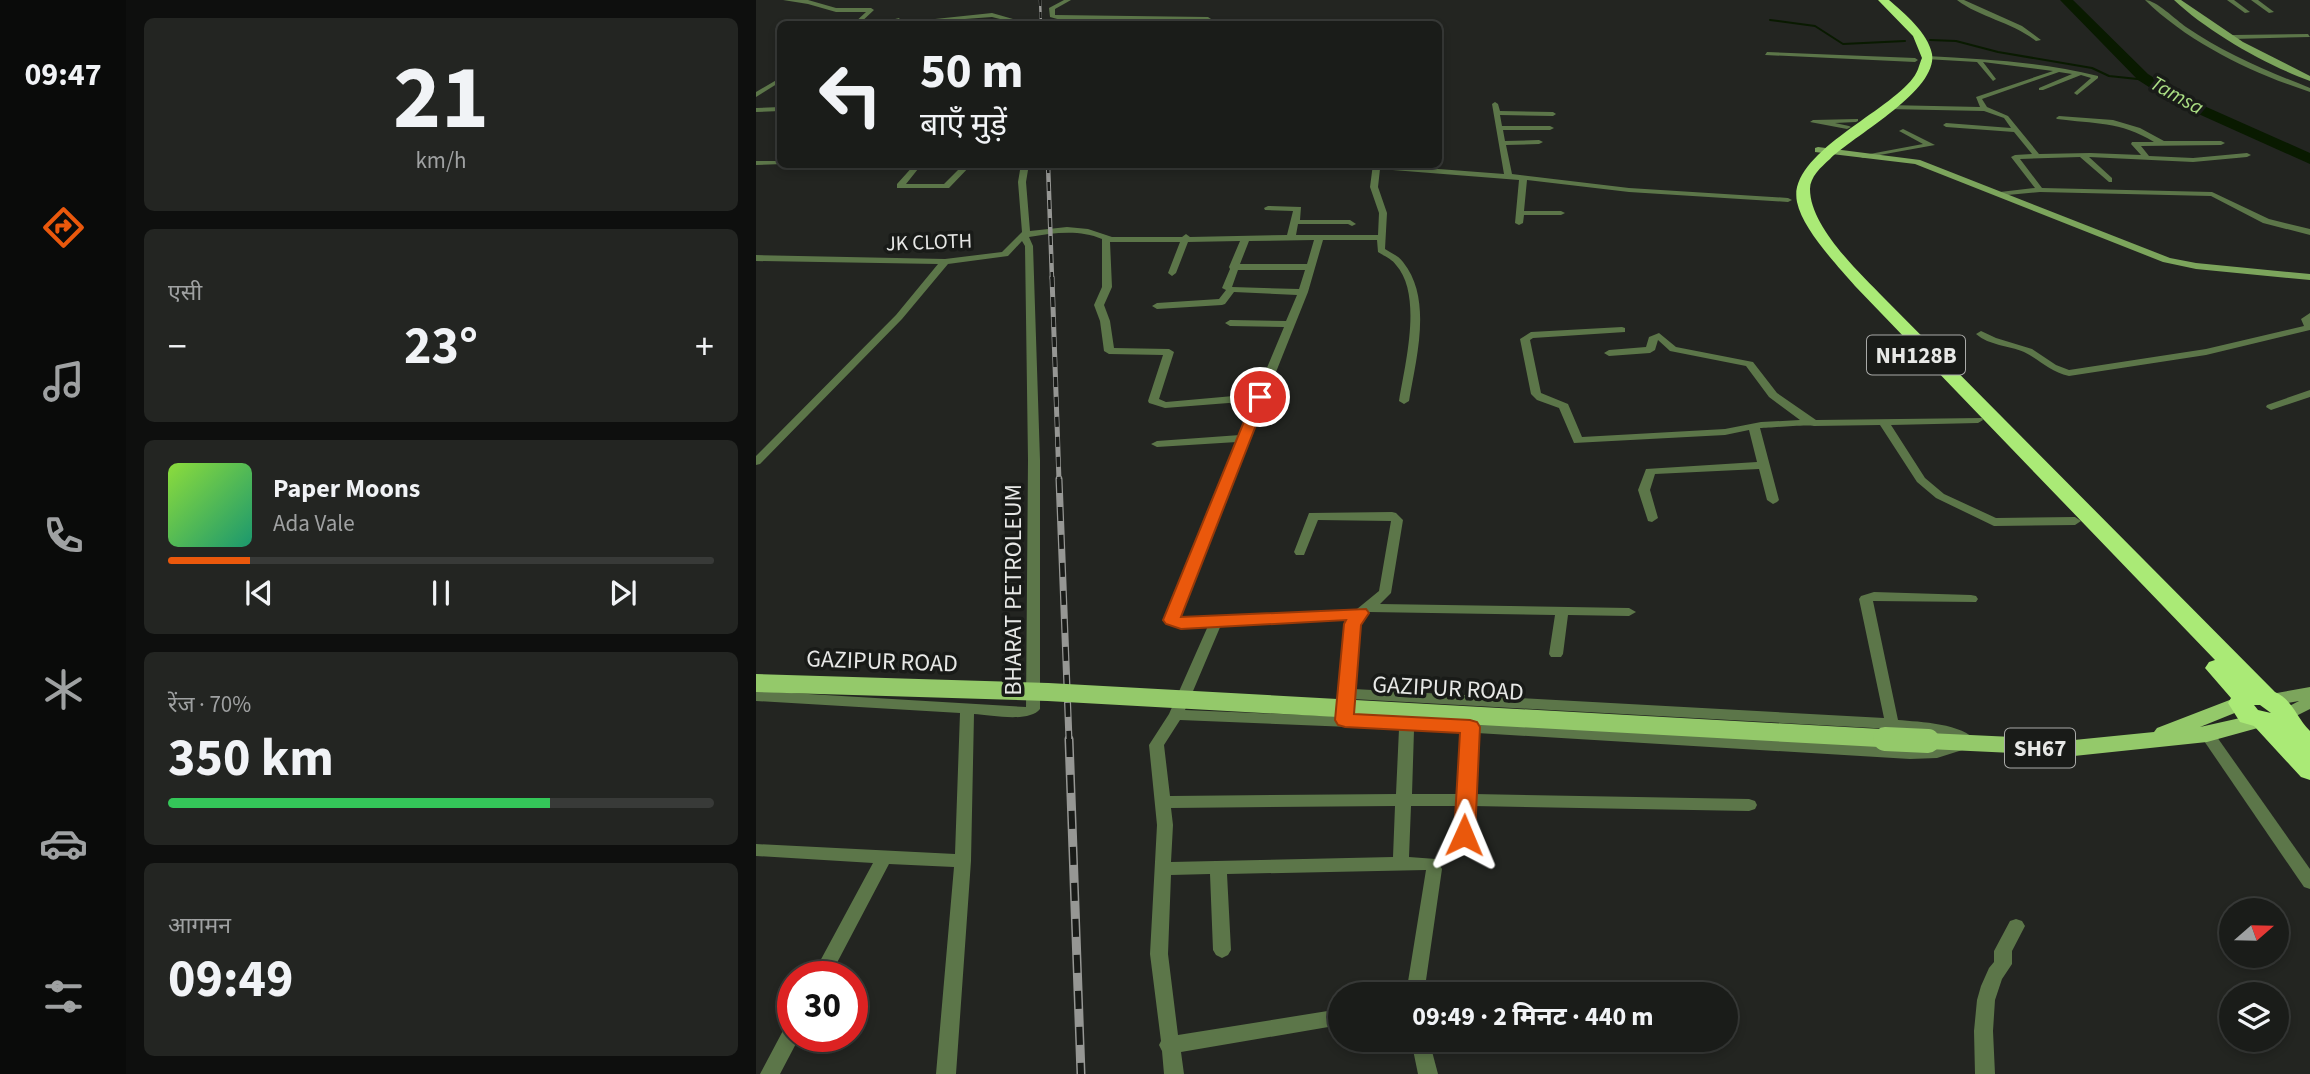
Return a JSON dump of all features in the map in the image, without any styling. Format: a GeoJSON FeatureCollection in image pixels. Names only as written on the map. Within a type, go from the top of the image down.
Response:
{"type":"FeatureCollection","features":[{"type":"Feature","properties":{"kind":"highway"},"geometry":{"type":"LineString","coordinates":[[1874,0],[1890,14],[1921,59]]}},
{"type":"Feature","properties":{"kind":"highway"},"geometry":{"type":"LineString","coordinates":[[1883,0],[1911,28],[1925,48],[1921,59]]}},
{"type":"Feature","properties":{"kind":"highway","name":"NH128B"},"geometry":{"type":"LineString","coordinates":[[1921,59],[1924,69],[1910,88],[1888,107],[1796,169],[1787,184],[1788,200],[1812,241],[1834,268],[2075,521],[2264,709]]}},
{"type":"Feature","properties":{"kind":"highway","name":"NH128B"},"geometry":{"type":"LineString","coordinates":[[1921,59],[1903,85],[1851,124],[1824,151],[1801,190],[1802,201],[1836,254],[2264,709]]}},
{"type":"Feature","properties":{"kind":"highway"},"geometry":{"type":"LineString","coordinates":[[2264,709],[2310,747]]}},
{"type":"Feature","properties":{"kind":"highway"},"geometry":{"type":"LineString","coordinates":[[2264,709],[2310,770]]}},
{"type":"Feature","properties":{"kind":"main road","name":"GAZIPUR ROAD"},"geometry":{"type":"LineString","coordinates":[[756,683],[1048,692],[1973,744]]}},
{"type":"Feature","properties":{"kind":"main road","name":"SH67"},"geometry":{"type":"LineString","coordinates":[[1973,744],[2074,748],[2207,734],[2264,709]]}},
{"type":"Feature","properties":{"kind":"main road","name":"SH67"},"geometry":{"type":"LineString","coordinates":[[2151,738],[2264,709]]}},
{"type":"Feature","properties":{"kind":"street"},"geometry":{"type":"LineString","coordinates":[[786,0],[815,3],[836,10],[871,10],[859,21]]}},
{"type":"Feature","properties":{"kind":"street"},"geometry":{"type":"LineString","coordinates":[[1068,0],[1052,8],[1052,16],[1063,21],[1208,19],[1206,21]]}},
{"type":"Feature","properties":{"kind":"street"},"geometry":{"type":"LineString","coordinates":[[1960,0],[1974,9],[2011,22],[2038,40]]}},
{"type":"Feature","properties":{"kind":"street"},"geometry":{"type":"LineString","coordinates":[[2148,0],[2176,22],[2232,57],[2299,86],[2310,88]]}},
{"type":"Feature","properties":{"kind":"street"},"geometry":{"type":"LineString","coordinates":[[2177,0],[2277,64],[2310,79]]}},
{"type":"Feature","properties":{"kind":"street"},"geometry":{"type":"LineString","coordinates":[[2230,0],[2247,12]]}},
{"type":"Feature","properties":{"kind":"street"},"geometry":{"type":"LineString","coordinates":[[2254,0],[2272,12]]}},
{"type":"Feature","properties":{"kind":"street"},"geometry":{"type":"LineString","coordinates":[[938,19],[992,15],[1006,21]]}},
{"type":"Feature","properties":{"kind":"street"},"geometry":{"type":"LineString","coordinates":[[892,21],[899,19]]}},
{"type":"Feature","properties":{"kind":"street"},"geometry":{"type":"LineString","coordinates":[[2233,37],[2308,36]]}},
{"type":"Feature","properties":{"kind":"street"},"geometry":{"type":"LineString","coordinates":[[1791,45],[1798,55]]}},
{"type":"Feature","properties":{"kind":"street"},"geometry":{"type":"LineString","coordinates":[[1767,54],[1979,61],[2096,77],[2077,93]]}},
{"type":"Feature","properties":{"kind":"street"},"geometry":{"type":"LineString","coordinates":[[1979,61],[1993,79]]}},
{"type":"Feature","properties":{"kind":"street"},"geometry":{"type":"LineString","coordinates":[[1986,109],[1979,98],[2060,71]]}},
{"type":"Feature","properties":{"kind":"street"},"geometry":{"type":"LineString","coordinates":[[2040,89],[2080,73]]}},
{"type":"Feature","properties":{"kind":"street"},"geometry":{"type":"LineString","coordinates":[[756,95],[777,82]]}},
{"type":"Feature","properties":{"kind":"street"},"geometry":{"type":"LineString","coordinates":[[1495,104],[1508,176]]}},
{"type":"Feature","properties":{"kind":"street"},"geometry":{"type":"LineString","coordinates":[[1888,107],[1986,109],[2003,115],[2036,155]]}},
{"type":"Feature","properties":{"kind":"street"},"geometry":{"type":"LineString","coordinates":[[756,110],[777,109]]}},
{"type":"Feature","properties":{"kind":"street"},"geometry":{"type":"LineString","coordinates":[[1497,113],[1553,114]]}},
{"type":"Feature","properties":{"kind":"street"},"geometry":{"type":"LineString","coordinates":[[2059,118],[2107,119],[2116,124],[2137,127],[2163,144]]}},
{"type":"Feature","properties":{"kind":"street"},"geometry":{"type":"LineString","coordinates":[[1946,125],[2015,130]]}},
{"type":"Feature","properties":{"kind":"street"},"geometry":{"type":"LineString","coordinates":[[1500,128],[1550,128]]}},
{"type":"Feature","properties":{"kind":"street"},"geometry":{"type":"LineString","coordinates":[[1863,156],[1931,145],[1903,131]]}},
{"type":"Feature","properties":{"kind":"street"},"geometry":{"type":"LineString","coordinates":[[1503,143],[1539,142]]}},
{"type":"Feature","properties":{"kind":"street"},"geometry":{"type":"LineString","coordinates":[[2147,158],[2135,144],[2221,143]]}},
{"type":"Feature","properties":{"kind":"street"},"geometry":{"type":"LineString","coordinates":[[1824,151],[1917,162],[2167,260],[2196,266],[2310,277]]}},
{"type":"Feature","properties":{"kind":"street"},"geometry":{"type":"LineString","coordinates":[[2082,155],[2109,180]]}},
{"type":"Feature","properties":{"kind":"street"},"geometry":{"type":"LineString","coordinates":[[2040,190],[2015,157],[2082,155],[2201,159],[2246,155]]}},
{"type":"Feature","properties":{"kind":"street"},"geometry":{"type":"LineString","coordinates":[[756,163],[777,163]]}},
{"type":"Feature","properties":{"kind":"street"},"geometry":{"type":"LineString","coordinates":[[916,168],[900,186],[946,186],[965,168]]}},
{"type":"Feature","properties":{"kind":"street"},"geometry":{"type":"LineString","coordinates":[[1024,168],[1021,182],[1024,235],[1072,230],[1094,232],[1109,239],[1382,237]]}},
{"type":"Feature","properties":{"kind":"street"},"geometry":{"type":"LineString","coordinates":[[1377,168],[1374,187],[1383,213],[1381,250],[1399,262],[1414,296],[1413,336],[1404,401]]}},
{"type":"Feature","properties":{"kind":"street"},"geometry":{"type":"LineString","coordinates":[[1403,168],[1508,176],[1629,190],[1788,200]]}},
{"type":"Feature","properties":{"kind":"street"},"geometry":{"type":"LineString","coordinates":[[1519,223],[1523,178]]}},
{"type":"Feature","properties":{"kind":"street"},"geometry":{"type":"LineString","coordinates":[[2000,194],[2040,190],[2211,194],[2266,221],[2310,232]]}},
{"type":"Feature","properties":{"kind":"street"},"geometry":{"type":"LineString","coordinates":[[1268,208],[1297,208],[1290,238]]}},
{"type":"Feature","properties":{"kind":"street"},"geometry":{"type":"LineString","coordinates":[[1520,213],[1561,213]]}},
{"type":"Feature","properties":{"kind":"street"},"geometry":{"type":"LineString","coordinates":[[1295,222],[1352,224]]}},
{"type":"Feature","properties":{"kind":"street","name":"JK CLOTH"},"geometry":{"type":"LineString","coordinates":[[756,258],[945,262],[1000,256],[1024,235]]}},
{"type":"Feature","properties":{"kind":"street","name":"BHARAT PETROLEUM"},"geometry":{"type":"LineString","coordinates":[[756,696],[1028,712],[1034,708],[1034,460],[1029,246],[1024,235]]}},
{"type":"Feature","properties":{"kind":"street"},"geometry":{"type":"LineString","coordinates":[[1172,273],[1186,237]]}},
{"type":"Feature","properties":{"kind":"street"},"geometry":{"type":"LineString","coordinates":[[1246,237],[1226,284],[1231,290],[1303,292]]}},
{"type":"Feature","properties":{"kind":"street"},"geometry":{"type":"LineString","coordinates":[[1109,239],[1105,241],[1107,287],[1099,305],[1105,323],[1108,350],[1113,353],[1169,352],[1153,401],[1165,405],[1260,397]]}},
{"type":"Feature","properties":{"kind":"street"},"geometry":{"type":"LineString","coordinates":[[1319,239],[1303,292],[1171,618],[1181,623],[1364,611],[1629,612]]}},
{"type":"Feature","properties":{"kind":"street"},"geometry":{"type":"LineString","coordinates":[[756,462],[899,317],[945,262]]}},
{"type":"Feature","properties":{"kind":"street"},"geometry":{"type":"LineString","coordinates":[[1233,267],[1312,267]]}},
{"type":"Feature","properties":{"kind":"street"},"geometry":{"type":"LineString","coordinates":[[1157,306],[1222,302],[1231,290]]}},
{"type":"Feature","properties":{"kind":"street"},"geometry":{"type":"LineString","coordinates":[[1981,334],[1993,342],[2027,350],[2051,368],[2069,373],[2206,352],[2307,328],[2310,326],[2306,318],[2310,316]]}},
{"type":"Feature","properties":{"kind":"street"},"geometry":{"type":"LineString","coordinates":[[1230,323],[1289,324]]}},
{"type":"Feature","properties":{"kind":"street"},"geometry":{"type":"LineString","coordinates":[[1622,330],[1526,337],[1536,394],[1564,406],[1578,441],[1725,432],[1754,426],[1809,421],[1978,421]]}},
{"type":"Feature","properties":{"kind":"street"},"geometry":{"type":"LineString","coordinates":[[1609,354],[1650,350],[1656,337],[1673,349],[1748,364],[1773,395],[1809,421]]}},
{"type":"Feature","properties":{"kind":"street"},"geometry":{"type":"LineString","coordinates":[[2271,407],[2310,393]]}},
{"type":"Feature","properties":{"kind":"street"},"geometry":{"type":"LineString","coordinates":[[1884,423],[1921,480],[1940,496],[1994,522],[2075,521]]}},
{"type":"Feature","properties":{"kind":"street"},"geometry":{"type":"LineString","coordinates":[[1754,426],[1773,500]]}},
{"type":"Feature","properties":{"kind":"street"},"geometry":{"type":"LineString","coordinates":[[1157,444],[1245,438]]}},
{"type":"Feature","properties":{"kind":"street"},"geometry":{"type":"LineString","coordinates":[[1652,518],[1644,490],[1648,473],[1662,468],[1765,465]]}},
{"type":"Feature","properties":{"kind":"street"},"geometry":{"type":"LineString","coordinates":[[1300,552],[1313,516],[1395,517],[1397,520],[1387,589],[1382,598],[1352,624],[1345,720]]}},
{"type":"Feature","properties":{"kind":"street"},"geometry":{"type":"LineString","coordinates":[[1892,724],[1866,599],[1874,596],[1971,599]]}},
{"type":"Feature","properties":{"kind":"street"},"geometry":{"type":"LineString","coordinates":[[1556,654],[1562,611]]}},
{"type":"Feature","properties":{"kind":"street"},"geometry":{"type":"LineString","coordinates":[[1174,1074],[1168,1045],[1159,954],[1165,825],[1156,745],[1176,715],[1216,622]]}},
{"type":"Feature","properties":{"kind":"street"},"geometry":{"type":"LineString","coordinates":[[1346,694],[1892,724],[1945,731],[1973,744]]}},
{"type":"Feature","properties":{"kind":"street"},"geometry":{"type":"LineString","coordinates":[[2264,709],[2310,694]]}},
{"type":"Feature","properties":{"kind":"street"},"geometry":{"type":"LineString","coordinates":[[2264,709],[2310,702]]}},
{"type":"Feature","properties":{"kind":"street"},"geometry":{"type":"LineString","coordinates":[[946,1074],[963,861],[967,707]]}},
{"type":"Feature","properties":{"kind":"street"},"geometry":{"type":"LineString","coordinates":[[1176,715],[1345,720],[1910,753],[1937,752],[1973,744]]}},
{"type":"Feature","properties":{"kind":"street"},"geometry":{"type":"LineString","coordinates":[[1399,863],[1407,724]]}},
{"type":"Feature","properties":{"kind":"street"},"geometry":{"type":"LineString","coordinates":[[1464,835],[1470,727]]}},
{"type":"Feature","properties":{"kind":"street"},"geometry":{"type":"LineString","coordinates":[[2207,734],[2310,882]]}},
{"type":"Feature","properties":{"kind":"street"},"geometry":{"type":"LineString","coordinates":[[1162,802],[1465,800],[1749,805]]}},
{"type":"Feature","properties":{"kind":"street"},"geometry":{"type":"LineString","coordinates":[[756,850],[963,861]]}},
{"type":"Feature","properties":{"kind":"street"},"geometry":{"type":"LineString","coordinates":[[829,961],[884,858]]}},
{"type":"Feature","properties":{"kind":"street"},"geometry":{"type":"LineString","coordinates":[[1163,869],[1430,864],[1434,869],[1417,982]]}},
{"type":"Feature","properties":{"kind":"street"},"geometry":{"type":"LineString","coordinates":[[1218,868],[1222,950]]}},
{"type":"Feature","properties":{"kind":"street"},"geometry":{"type":"LineString","coordinates":[[1985,1074],[1984,1026],[1988,990],[1993,973],[2003,964],[2003,951],[2016,926]]}},
{"type":"Feature","properties":{"kind":"street"},"geometry":{"type":"LineString","coordinates":[[1168,1045],[1328,1019]]}},
{"type":"Feature","properties":{"kind":"street"},"geometry":{"type":"LineString","coordinates":[[770,1074],[782,1052]]}},
{"type":"Feature","properties":{"kind":"street"},"geometry":{"type":"LineString","coordinates":[[1423,1052],[1428,1074]]}},
{"type":"Feature","properties":{"kind":"waterway","name":"Tamsa"},"geometry":{"type":"LineString","coordinates":[[2066,0],[2143,77],[2179,100],[2310,159]]}},
{"type":"Feature","properties":{"kind":"waterway"},"geometry":{"type":"LineString","coordinates":[[1770,20],[1815,26],[1843,44],[1905,41]]}},
{"type":"Feature","properties":{"kind":"waterway"},"geometry":{"type":"LineString","coordinates":[[1930,40],[1956,41],[1998,52],[2092,68],[2109,76],[2147,80]]}},
{"type":"Feature","properties":{"kind":"railway"},"geometry":{"type":"LineString","coordinates":[[1040,0],[1041,21]]}},
{"type":"Feature","properties":{"kind":"railway"},"geometry":{"type":"LineString","coordinates":[[1048,168],[1052,279]]}},
{"type":"Feature","properties":{"kind":"railway"},"geometry":{"type":"LineString","coordinates":[[1052,277],[1059,481]]}},
{"type":"Feature","properties":{"kind":"railway"},"geometry":{"type":"LineString","coordinates":[[1059,479],[1069,740]]}},
{"type":"Feature","properties":{"kind":"railway"},"geometry":{"type":"LineString","coordinates":[[1069,739],[1081,1074]]}},
{"type":"Feature","properties":{"kind":"route"},"geometry":{"type":"LineString","coordinates":[[1260,397],[1229,480],[1171,618],[1181,623],[1360,613],[1352,624],[1345,720],[1470,727],[1464,835]]}}]}
